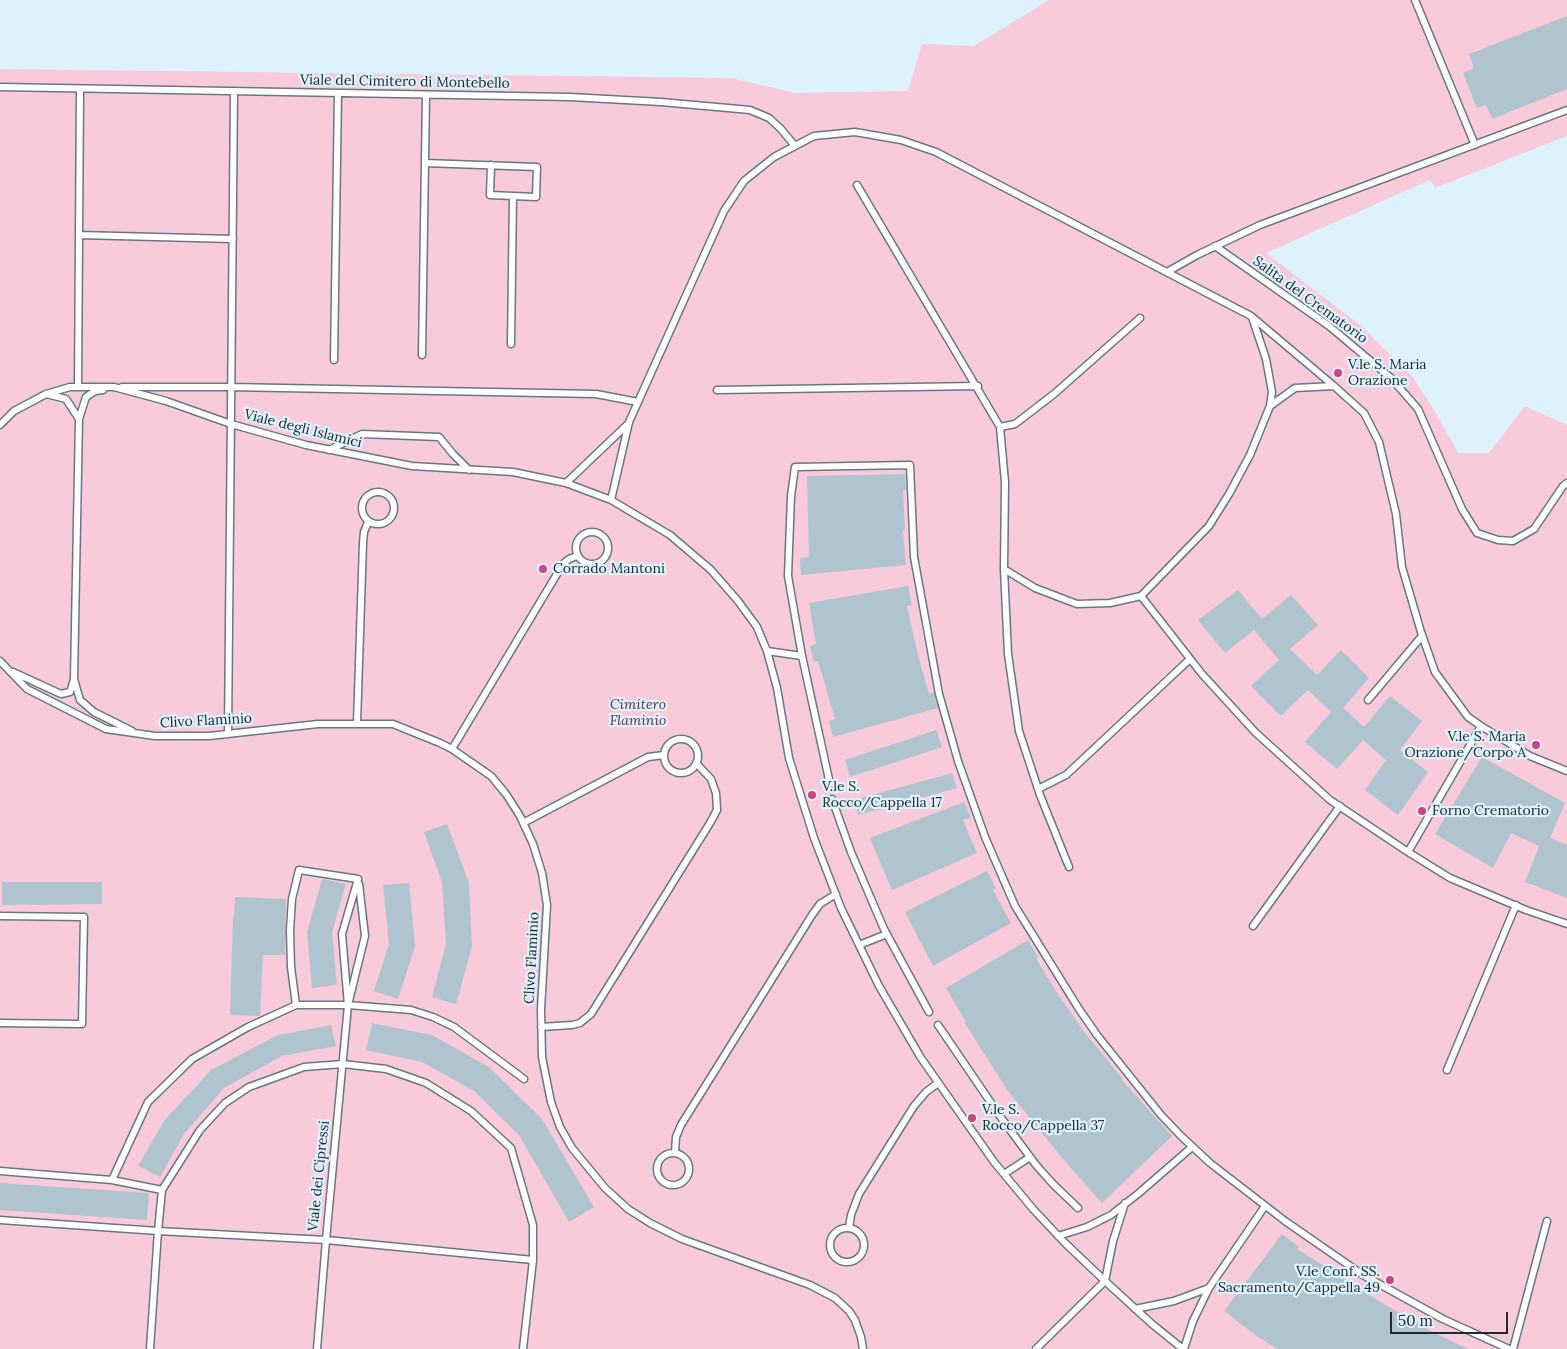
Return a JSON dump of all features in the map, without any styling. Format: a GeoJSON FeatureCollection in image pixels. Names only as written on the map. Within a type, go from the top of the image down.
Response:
{"type":"FeatureCollection","features":[{"type":"Feature","properties":{"kind":"lane"},"geometry":{"type":"LineString","coordinates":[[1414,0],[1475,144]]}},
{"type":"Feature","properties":{"kind":"lane","name":"Viale del Cimitero di Montebello"},"geometry":{"type":"LineString","coordinates":[[0,88],[234,90],[570,97],[661,102],[750,110],[769,118],[795,146]]}},
{"type":"Feature","properties":{"kind":"lane"},"geometry":{"type":"LineString","coordinates":[[78,387],[80,89]]}},
{"type":"Feature","properties":{"kind":"lane"},"geometry":{"type":"LineString","coordinates":[[228,734],[234,90]]}},
{"type":"Feature","properties":{"kind":"lane"},"geometry":{"type":"LineString","coordinates":[[334,360],[338,93]]}},
{"type":"Feature","properties":{"kind":"lane"},"geometry":{"type":"LineString","coordinates":[[422,354],[426,95]]}},
{"type":"Feature","properties":{"kind":"lane"},"geometry":{"type":"LineString","coordinates":[[1167,272],[1215,246],[1260,225],[1567,110]]}},
{"type":"Feature","properties":{"kind":"lane"},"geometry":{"type":"LineString","coordinates":[[611,500],[630,422],[638,402],[724,211],[744,181],[774,157],[814,136],[855,132],[901,140],[936,152],[1251,316],[1364,413],[1380,442],[1396,514],[1402,568],[1422,636],[1435,672],[1468,716],[1481,726],[1530,756],[1567,771]]}},
{"type":"Feature","properties":{"kind":"lane"},"geometry":{"type":"LineString","coordinates":[[425,163],[491,165],[537,167],[536,197],[490,195],[491,165]]}},
{"type":"Feature","properties":{"kind":"lane"},"geometry":{"type":"LineString","coordinates":[[857,185],[978,386],[1000,427],[1005,482],[1004,569],[1008,654],[1018,721],[1038,789],[1068,867]]}},
{"type":"Feature","properties":{"kind":"lane"},"geometry":{"type":"LineString","coordinates":[[511,344],[513,196]]}},
{"type":"Feature","properties":{"kind":"lane"},"geometry":{"type":"LineString","coordinates":[[79,235],[232,239]]}},
{"type":"Feature","properties":{"kind":"lane","name":"Salita del Crematorio"},"geometry":{"type":"LineString","coordinates":[[1215,246],[1329,326],[1391,378],[1418,409],[1462,509],[1478,532],[1498,540],[1513,541],[1534,529],[1563,486],[1567,483]]}},
{"type":"Feature","properties":{"kind":"lane"},"geometry":{"type":"LineString","coordinates":[[1004,569],[1035,588],[1077,604],[1110,603],[1141,596],[1208,526],[1229,494],[1250,455],[1270,406],[1272,392],[1266,359],[1251,316]]}},
{"type":"Feature","properties":{"kind":"lane"},"geometry":{"type":"LineString","coordinates":[[1000,427],[1015,424],[1054,394],[1140,318]]}},
{"type":"Feature","properties":{"kind":"lane"},"geometry":{"type":"LineString","coordinates":[[717,390],[978,386]]}},
{"type":"Feature","properties":{"kind":"lane"},"geometry":{"type":"LineString","coordinates":[[1270,406],[1295,388],[1334,386]]}},
{"type":"Feature","properties":{"kind":"lane","name":"Viale degli Islamici"},"geometry":{"type":"LineString","coordinates":[[0,425],[14,411],[46,394],[70,387],[114,387],[231,424],[329,450],[412,466],[513,472],[566,483],[611,500],[670,535],[710,570],[738,601],[757,627],[767,651],[777,688],[789,758],[814,838],[859,945],[879,986],[921,1058],[961,1117],[1033,1209],[1058,1236],[1135,1309],[1184,1349]]}},
{"type":"Feature","properties":{"kind":"lane"},"geometry":{"type":"LineString","coordinates":[[9,671],[61,694],[70,692],[74,679],[79,419],[86,397],[95,392],[114,387],[230,387],[596,394],[638,402]]}},
{"type":"Feature","properties":{"kind":"lane"},"geometry":{"type":"LineString","coordinates":[[46,394],[66,398],[79,419]]}},
{"type":"Feature","properties":{"kind":"lane"},"geometry":{"type":"LineString","coordinates":[[566,483],[630,422]]}},
{"type":"Feature","properties":{"kind":"lane"},"geometry":{"type":"LineString","coordinates":[[329,450],[362,434],[440,437],[469,470]]}},
{"type":"Feature","properties":{"kind":"lane"},"geometry":{"type":"LineString","coordinates":[[830,784],[802,656],[788,576],[791,496],[795,467],[910,465],[914,557],[939,694],[958,761],[985,837],[1015,906],[1079,1009],[1097,1035],[1161,1115],[1210,1163],[1265,1206],[1384,1288],[1443,1320],[1509,1349]]}},
{"type":"Feature","properties":{"kind":"lane"},"geometry":{"type":"LineString","coordinates":[[374,492],[389,496],[394,506],[389,521],[379,525],[368,522],[361,508],[365,498],[374,492]]}},
{"type":"Feature","properties":{"kind":"lane"},"geometry":{"type":"LineString","coordinates":[[357,723],[362,543],[368,522]]}},
{"type":"Feature","properties":{"kind":"lane"},"geometry":{"type":"LineString","coordinates":[[598,532],[606,539],[609,550],[608,555],[600,563],[585,563],[577,556],[576,545],[582,535],[598,532]]}},
{"type":"Feature","properties":{"kind":"lane"},"geometry":{"type":"LineString","coordinates":[[452,749],[563,564],[577,556]]}},
{"type":"Feature","properties":{"kind":"lane"},"geometry":{"type":"LineString","coordinates":[[1141,596],[1190,659],[1255,732],[1330,800],[1450,878],[1567,924]]}},
{"type":"Feature","properties":{"kind":"lane"},"geometry":{"type":"LineString","coordinates":[[1368,700],[1422,636]]}},
{"type":"Feature","properties":{"kind":"lane"},"geometry":{"type":"LineString","coordinates":[[767,651],[802,656]]}},
{"type":"Feature","properties":{"kind":"lane"},"geometry":{"type":"LineString","coordinates":[[1038,789],[1066,775],[1190,659]]}},
{"type":"Feature","properties":{"kind":"lane","name":"Clivo Flaminio"},"geometry":{"type":"LineString","coordinates":[[0,661],[27,689],[106,729],[155,736],[209,736],[318,724],[393,724],[452,749],[491,776],[506,794],[523,823],[534,844],[542,873],[547,905],[541,1027],[542,1057],[551,1102],[560,1127],[581,1160],[605,1188],[628,1209],[666,1232],[810,1285],[835,1298],[849,1311],[854,1320],[861,1337],[863,1349]]}},
{"type":"Feature","properties":{"kind":"lane"},"geometry":{"type":"LineString","coordinates":[[74,679],[80,700],[94,712],[138,734]]}},
{"type":"Feature","properties":{"kind":"lane"},"geometry":{"type":"LineString","coordinates":[[1408,852],[1481,726]]}},
{"type":"Feature","properties":{"kind":"lane"},"geometry":{"type":"LineString","coordinates":[[677,740],[688,741],[695,748],[698,758],[688,771],[683,773],[677,772],[668,766],[664,755],[668,746],[677,740]]}},
{"type":"Feature","properties":{"kind":"lane"},"geometry":{"type":"LineString","coordinates":[[523,823],[648,756],[664,755]]}},
{"type":"Feature","properties":{"kind":"lane"},"geometry":{"type":"LineString","coordinates":[[541,1027],[580,1023],[591,1014],[710,823],[717,810],[716,793],[712,780],[696,763]]}},
{"type":"Feature","properties":{"kind":"lane"},"geometry":{"type":"LineString","coordinates":[[832,799],[851,852],[886,934],[930,1012]]}},
{"type":"Feature","properties":{"kind":"lane"},"geometry":{"type":"LineString","coordinates":[[1253,926],[1340,806]]}},
{"type":"Feature","properties":{"kind":"lane"},"geometry":{"type":"LineString","coordinates":[[296,1005],[291,967],[290,930],[292,899],[299,870],[358,879]]}},
{"type":"Feature","properties":{"kind":"lane"},"geometry":{"type":"LineString","coordinates":[[348,1005],[342,934],[358,879]]}},
{"type":"Feature","properties":{"kind":"lane"},"geometry":{"type":"LineString","coordinates":[[348,1005],[365,936],[358,879]]}},
{"type":"Feature","properties":{"kind":"lane"},"geometry":{"type":"LineString","coordinates":[[675,1152],[676,1137],[686,1117],[812,915],[820,904],[836,894]]}},
{"type":"Feature","properties":{"kind":"lane"},"geometry":{"type":"LineString","coordinates":[[1447,1070],[1516,905]]}},
{"type":"Feature","properties":{"kind":"lane"},"geometry":{"type":"LineString","coordinates":[[0,916],[84,917],[84,926],[82,1024],[0,1023]]}},
{"type":"Feature","properties":{"kind":"lane"},"geometry":{"type":"LineString","coordinates":[[859,945],[886,934]]}},
{"type":"Feature","properties":{"kind":"lane"},"geometry":{"type":"LineString","coordinates":[[112,1180],[148,1102],[192,1059],[248,1027],[296,1005],[348,1005],[411,1010],[433,1017],[454,1027],[524,1079]]}},
{"type":"Feature","properties":{"kind":"lane","name":"Viale dei Cipressi"},"geometry":{"type":"LineString","coordinates":[[318,1349],[326,1240],[348,1005]]}},
{"type":"Feature","properties":{"kind":"lane"},"geometry":{"type":"LineString","coordinates":[[938,1025],[1030,1157],[1053,1184],[1078,1208]]}},
{"type":"Feature","properties":{"kind":"lane"},"geometry":{"type":"LineString","coordinates":[[150,1349],[162,1190],[200,1130],[225,1103],[249,1087],[304,1067],[343,1064],[386,1069],[426,1083],[472,1111],[511,1148],[533,1225],[533,1260],[523,1349]]}},
{"type":"Feature","properties":{"kind":"lane"},"geometry":{"type":"LineString","coordinates":[[849,1228],[851,1215],[859,1194],[914,1106],[926,1092],[938,1083]]}},
{"type":"Feature","properties":{"kind":"lane"},"geometry":{"type":"LineString","coordinates":[[1058,1236],[1087,1227],[1104,1219],[1125,1204],[1192,1147]]}},
{"type":"Feature","properties":{"kind":"lane"},"geometry":{"type":"LineString","coordinates":[[670,1152],[675,1152],[685,1157],[688,1162],[689,1173],[682,1182],[672,1185],[662,1181],[656,1172],[656,1167],[660,1157],[670,1152]]}},
{"type":"Feature","properties":{"kind":"lane"},"geometry":{"type":"LineString","coordinates":[[1004,1174],[1030,1157]]}},
{"type":"Feature","properties":{"kind":"lane"},"geometry":{"type":"LineString","coordinates":[[0,1171],[112,1180],[162,1190]]}},
{"type":"Feature","properties":{"kind":"lane"},"geometry":{"type":"LineString","coordinates":[[1036,1349],[1105,1281],[1113,1241],[1125,1204]]}},
{"type":"Feature","properties":{"kind":"lane"},"geometry":{"type":"LineString","coordinates":[[1184,1349],[1193,1321],[1209,1288],[1265,1206]]}},
{"type":"Feature","properties":{"kind":"lane"},"geometry":{"type":"LineString","coordinates":[[0,1220],[326,1240],[533,1260]]}},
{"type":"Feature","properties":{"kind":"lane"},"geometry":{"type":"LineString","coordinates":[[1513,1349],[1547,1221]]}},
{"type":"Feature","properties":{"kind":"lane"},"geometry":{"type":"LineString","coordinates":[[844,1228],[849,1228],[859,1233],[862,1238],[863,1249],[856,1258],[846,1261],[836,1257],[830,1248],[830,1243],[834,1233],[844,1228]]}},
{"type":"Feature","properties":{"kind":"lane"},"geometry":{"type":"LineString","coordinates":[[1135,1309],[1169,1303],[1209,1288]]}},
{"type":"Feature","properties":{"kind":"green space","name":"Cimitero Flaminio"},"geometry":{"type":"Polygon","coordinates":[[[1049,0],[1567,0],[1567,136],[1435,188],[1430,180],[1266,253],[1360,325],[1412,376],[1458,453],[1489,453],[1525,406],[1567,425],[1567,1349],[0,1349],[0,69],[732,78],[795,93],[908,91],[922,44],[974,46],[1049,0]]]}},
{"type":"Feature","properties":{"kind":"building"},"geometry":{"type":"Polygon","coordinates":[[[1567,16],[1567,89],[1492,119],[1486,105],[1477,108],[1463,73],[1474,68],[1469,54],[1567,16]]]}},
{"type":"Feature","properties":{"kind":"building"},"geometry":{"type":"Polygon","coordinates":[[[905,474],[906,490],[903,490],[905,530],[903,531],[906,565],[801,575],[800,558],[809,557],[807,476],[905,474]]]}},
{"type":"Feature","properties":{"kind":"building"},"geometry":{"type":"Polygon","coordinates":[[[908,586],[912,605],[907,606],[918,655],[929,694],[934,692],[938,708],[833,737],[829,721],[835,719],[818,661],[814,662],[810,646],[816,644],[809,603],[908,586]]]}},
{"type":"Feature","properties":{"kind":"building"},"geometry":{"type":"Polygon","coordinates":[[[1238,590],[1262,619],[1291,595],[1318,625],[1290,649],[1317,675],[1341,650],[1369,678],[1343,708],[1364,727],[1390,696],[1422,721],[1400,750],[1428,772],[1398,815],[1365,790],[1386,760],[1363,740],[1337,769],[1305,742],[1331,712],[1308,690],[1281,716],[1251,686],[1279,660],[1254,630],[1225,653],[1198,620],[1238,590]]]}},
{"type":"Feature","properties":{"kind":"building"},"geometry":{"type":"Polygon","coordinates":[[[936,730],[942,747],[850,777],[845,760],[936,730]]]}},
{"type":"Feature","properties":{"kind":"building"},"geometry":{"type":"Polygon","coordinates":[[[1482,757],[1565,803],[1550,838],[1567,845],[1567,898],[1525,882],[1539,846],[1511,833],[1493,868],[1435,834],[1482,757]]]}},
{"type":"Feature","properties":{"kind":"building"},"geometry":{"type":"Polygon","coordinates":[[[952,773],[957,788],[858,815],[854,800],[952,773]]]}},
{"type":"Feature","properties":{"kind":"building"},"geometry":{"type":"Polygon","coordinates":[[[964,802],[971,818],[963,820],[977,853],[892,890],[870,838],[964,802]]]}},
{"type":"Feature","properties":{"kind":"building"},"geometry":{"type":"Polygon","coordinates":[[[447,824],[469,883],[472,946],[456,1004],[432,997],[446,944],[442,882],[424,832],[447,824]]]}},
{"type":"Feature","properties":{"kind":"building"},"geometry":{"type":"Polygon","coordinates":[[[987,871],[996,888],[993,890],[1011,923],[933,966],[905,912],[987,871]]]}},
{"type":"Feature","properties":{"kind":"building"},"geometry":{"type":"Polygon","coordinates":[[[322,879],[346,884],[332,932],[337,985],[312,988],[307,932],[322,879]]]}},
{"type":"Feature","properties":{"kind":"building"},"geometry":{"type":"Polygon","coordinates":[[[2,882],[102,882],[102,904],[2,905],[2,882]]]}},
{"type":"Feature","properties":{"kind":"building"},"geometry":{"type":"Polygon","coordinates":[[[409,883],[415,946],[398,999],[374,991],[389,944],[383,885],[409,883]]]}},
{"type":"Feature","properties":{"kind":"building"},"geometry":{"type":"Polygon","coordinates":[[[235,897],[286,899],[285,955],[263,955],[260,1016],[230,1015],[235,897]]]}},
{"type":"Feature","properties":{"kind":"building"},"geometry":{"type":"Polygon","coordinates":[[[1028,940],[1038,957],[1036,958],[1055,990],[1085,1033],[1122,1080],[1172,1136],[1102,1203],[1063,1159],[1008,1091],[964,1022],[966,1022],[946,988],[1028,940]]]}},
{"type":"Feature","properties":{"kind":"building"},"geometry":{"type":"Polygon","coordinates":[[[372,1023],[432,1035],[489,1067],[542,1119],[594,1207],[569,1222],[519,1135],[474,1091],[422,1062],[366,1050],[372,1023]]]}},
{"type":"Feature","properties":{"kind":"building"},"geometry":{"type":"Polygon","coordinates":[[[331,1025],[336,1046],[282,1056],[224,1088],[184,1134],[160,1177],[138,1166],[164,1121],[211,1070],[278,1035],[331,1025]]]}},
{"type":"Feature","properties":{"kind":"building"},"geometry":{"type":"Polygon","coordinates":[[[0,1183],[149,1193],[147,1220],[0,1210],[0,1183]]]}},
{"type":"Feature","properties":{"kind":"building"},"geometry":{"type":"Polygon","coordinates":[[[1282,1234],[1299,1247],[1297,1249],[1374,1298],[1425,1328],[1468,1349],[1277,1349],[1224,1311],[1282,1234]]]}},
{"type":"Feature","properties":{"kind":"place","name":"V.le S. Maria Orazione"},"geometry":{"type":"Point","coordinates":[1338,373]}},
{"type":"Feature","properties":{"kind":"place","name":"Corrado Mantoni"},"geometry":{"type":"Point","coordinates":[543,569]}},
{"type":"Feature","properties":{"kind":"place","name":"V.le S. Maria Orazione/Corpo A"},"geometry":{"type":"Point","coordinates":[1536,745]}},
{"type":"Feature","properties":{"kind":"place","name":"V.le S. Rocco/Cappella 17"},"geometry":{"type":"Point","coordinates":[812,795]}},
{"type":"Feature","properties":{"kind":"place","name":"Forno Crematorio"},"geometry":{"type":"Point","coordinates":[1422,811]}},
{"type":"Feature","properties":{"kind":"place","name":"V.le S. Rocco/Cappella 37"},"geometry":{"type":"Point","coordinates":[972,1118]}},
{"type":"Feature","properties":{"kind":"place","name":"V.le Conf. SS. Sacramento/Cappella 49"},"geometry":{"type":"Point","coordinates":[1390,1280]}}]}
